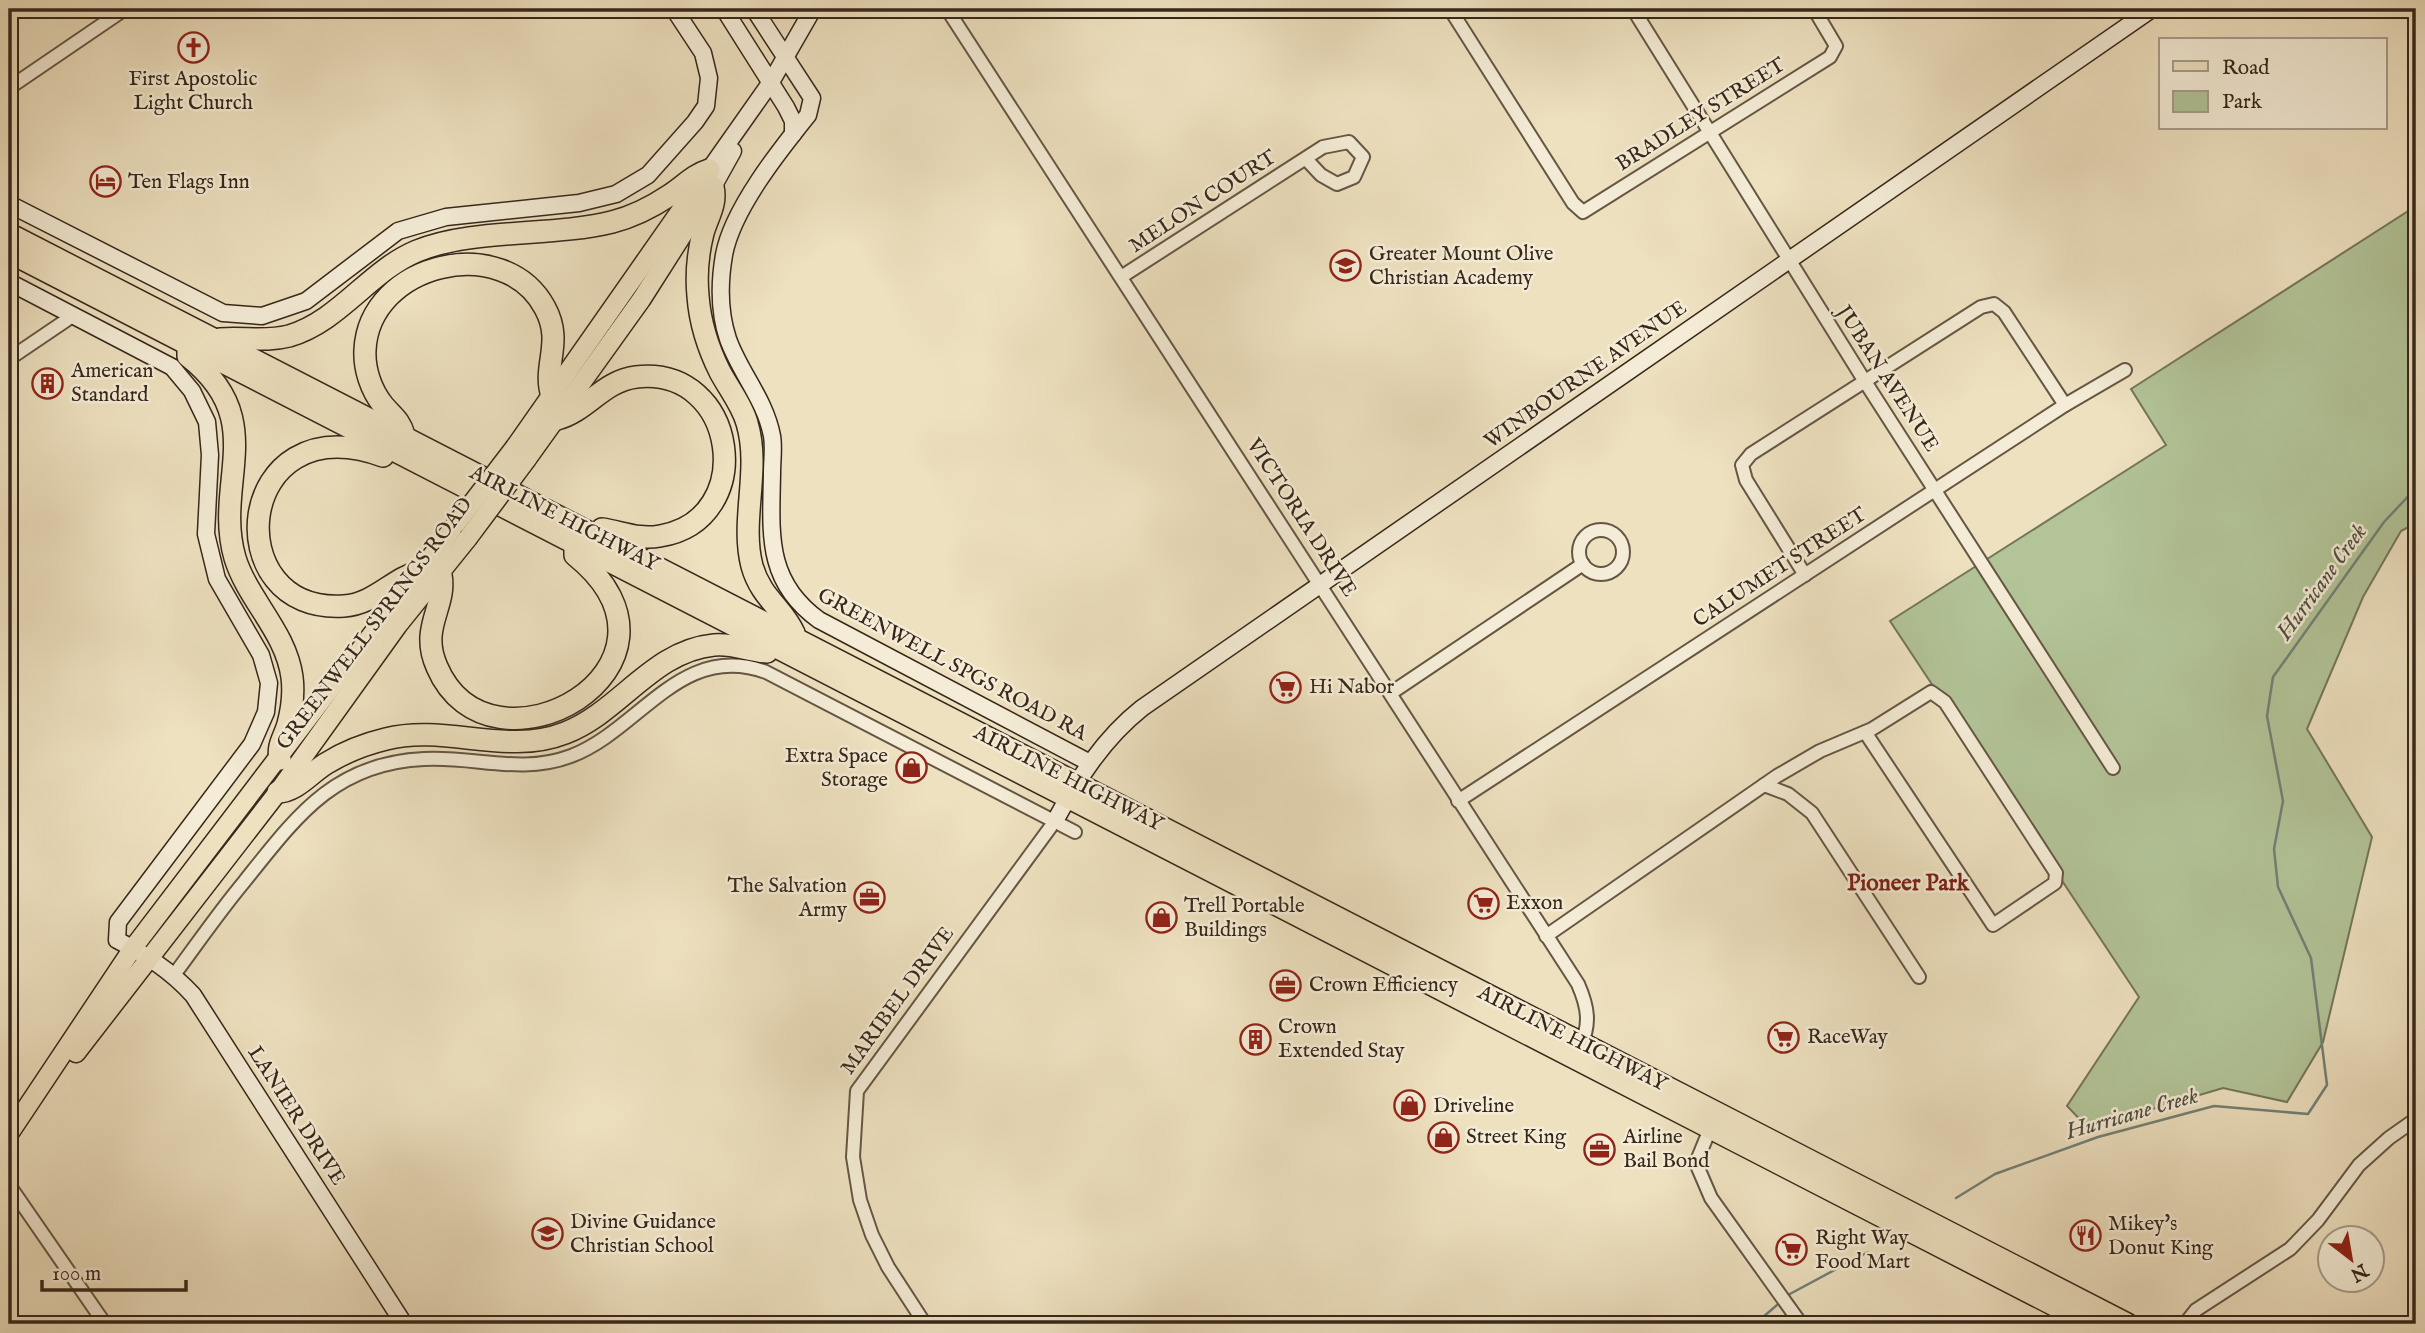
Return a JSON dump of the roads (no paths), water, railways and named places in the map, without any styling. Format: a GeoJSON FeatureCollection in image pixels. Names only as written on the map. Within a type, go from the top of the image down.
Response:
{"type":"FeatureCollection","features":[{"type":"Feature","properties":{"kind":"highway"},"geometry":{"type":"LineString","coordinates":[[217,339],[268,339],[292,335],[322,321],[391,266],[419,250],[455,242],[612,222],[650,207],[695,174],[711,179],[716,200],[703,234],[698,262],[701,317],[712,354],[743,412],[750,433],[752,456],[748,538],[753,568],[766,597],[790,624],[796,638]]}},
{"type":"Feature","properties":{"kind":"highway","name":"AIRLINE HIGHWAY"},"geometry":{"type":"LineString","coordinates":[[9,234],[217,339],[401,445]]}},
{"type":"Feature","properties":{"kind":"highway","name":"AIRLINE HIGHWAY"},"geometry":{"type":"LineString","coordinates":[[9,253],[188,345],[401,445],[583,538],[796,638],[1072,791]]}},
{"type":"Feature","properties":{"kind":"highway"},"geometry":{"type":"LineString","coordinates":[[552,396],[547,381],[554,354],[552,330],[544,307],[531,289],[516,276],[483,265],[439,267],[397,290],[373,321],[366,341],[366,364],[372,387],[382,404],[401,422],[401,445],[386,457],[351,447],[328,446],[294,458],[278,471],[265,490],[258,515],[258,539],[264,560],[275,578],[299,598],[321,606],[342,607],[362,602],[405,575],[431,573],[443,589],[435,610],[430,636],[433,658],[446,684],[459,698],[486,712],[510,718],[543,715],[572,704],[594,687],[611,663],[618,643],[617,613],[610,592],[597,574],[575,555],[583,538],[603,529],[650,537],[670,534],[689,525],[706,509],[719,490],[725,465],[724,440],[717,421],[701,400],[679,384],[656,377],[636,377],[615,383],[598,392],[572,415],[557,419]]}},
{"type":"Feature","properties":{"kind":"highway"},"geometry":{"type":"LineString","coordinates":[[188,345],[188,356],[207,373],[228,407],[235,443],[233,549],[242,574],[285,652],[290,670],[292,701],[278,748],[280,760]]}},
{"type":"Feature","properties":{"kind":"highway","name":"AIRLINE HIGHWAY"},"geometry":{"type":"LineString","coordinates":[[583,538],[777,649],[1072,791],[2094,1319],[2127,1324]]}},
{"type":"Feature","properties":{"kind":"highway"},"geometry":{"type":"LineString","coordinates":[[278,792],[290,791],[340,756],[386,739],[435,734],[505,742],[547,739],[581,726],[657,667],[686,651],[722,645],[764,652],[777,649]]}},
{"type":"Feature","properties":{"kind":"main road","name":"GREENWELL SPRINGS ROAD"},"geometry":{"type":"LineString","coordinates":[[9,1136],[133,948],[431,573],[468,538],[521,453],[552,396],[711,179]]}},
{"type":"Feature","properties":{"kind":"main road","name":"GREENWELL SPRINGS ROAD"},"geometry":{"type":"LineString","coordinates":[[9,1136],[278,792],[398,625],[431,573],[456,524],[521,453],[557,419],[641,300],[711,179]]}},
{"type":"Feature","properties":{"kind":"street"},"geometry":{"type":"LineString","coordinates":[[9,88],[125,9]]}},
{"type":"Feature","properties":{"kind":"street"},"geometry":{"type":"LineString","coordinates":[[9,204],[223,313],[262,316],[306,301],[398,231],[446,217],[579,203],[616,194],[648,175],[706,106],[709,78],[703,53],[674,9]]}},
{"type":"Feature","properties":{"kind":"street"},"geometry":{"type":"LineString","coordinates":[[724,9],[793,121],[793,134]]}},
{"type":"Feature","properties":{"kind":"street"},"geometry":{"type":"LineString","coordinates":[[754,9],[786,57]]}},
{"type":"Feature","properties":{"kind":"street","name":"GREENWELL SPRINGS ROAD"},"geometry":{"type":"LineString","coordinates":[[711,179],[813,9]]}},
{"type":"Feature","properties":{"kind":"street","name":"VICTORIA DRIVE"},"geometry":{"type":"LineString","coordinates":[[947,9],[1578,984],[1586,1004],[1588,1024],[1578,1051]]}},
{"type":"Feature","properties":{"kind":"street","name":"BRADLEY STREET"},"geometry":{"type":"LineString","coordinates":[[1450,9],[1573,203],[1583,212],[1830,57],[1836,47],[1814,9]]}},
{"type":"Feature","properties":{"kind":"street","name":"JUBAN AVENUE"},"geometry":{"type":"LineString","coordinates":[[1633,9],[1864,380],[2113,768]]}},
{"type":"Feature","properties":{"kind":"street","name":"WINBOURNE AVENUE"},"geometry":{"type":"LineString","coordinates":[[1072,791],[1116,729],[1142,708],[2152,9]]}},
{"type":"Feature","properties":{"kind":"street"},"geometry":{"type":"LineString","coordinates":[[767,29],[792,30],[804,24]]}},
{"type":"Feature","properties":{"kind":"street","name":"GREENWELL SPGS ROAD RA"},"geometry":{"type":"LineString","coordinates":[[786,57],[811,98],[808,115],[741,212],[725,251],[720,284],[729,340],[763,405],[772,438],[771,536],[776,564],[785,587],[799,606],[819,620],[1090,763]]}},
{"type":"Feature","properties":{"kind":"street","name":"MELON COURT"},"geometry":{"type":"LineString","coordinates":[[1121,277],[1306,159]]}},
{"type":"Feature","properties":{"kind":"street"},"geometry":{"type":"LineString","coordinates":[[9,282],[172,367],[192,391],[207,422],[210,455],[206,534],[217,579],[261,654],[269,683],[266,712],[252,744],[118,922],[117,940],[133,948]]}},
{"type":"Feature","properties":{"kind":"street"},"geometry":{"type":"LineString","coordinates":[[1805,575],[1746,480],[1742,465],[1751,454],[1864,380],[1981,307],[1994,304],[2004,312],[2065,405]]}},
{"type":"Feature","properties":{"kind":"street"},"geometry":{"type":"LineString","coordinates":[[9,359],[74,315]]}},
{"type":"Feature","properties":{"kind":"street","name":"CALUMET STREET"},"geometry":{"type":"LineString","coordinates":[[1458,802],[2065,405],[2125,370]]}},
{"type":"Feature","properties":{"kind":"street"},"geometry":{"type":"LineString","coordinates":[[1391,692],[1583,564]]}},
{"type":"Feature","properties":{"kind":"street","name":"AIRLINE HIGHWAY"},"geometry":{"type":"LineString","coordinates":[[174,975],[271,844],[306,807],[335,785],[362,771],[401,760],[451,757],[526,766],[572,755],[601,738],[675,681],[723,665],[752,667],[766,672],[1075,832]]}},
{"type":"Feature","properties":{"kind":"street"},"geometry":{"type":"LineString","coordinates":[[1546,936],[1764,785],[1820,751],[1865,732],[1931,692],[1945,702],[2056,873],[2055,883],[1993,925],[1865,732]]}},
{"type":"Feature","properties":{"kind":"street"},"geometry":{"type":"LineString","coordinates":[[1764,785],[1788,794],[1812,813],[1919,977]]}},
{"type":"Feature","properties":{"kind":"street","name":"MARIBEL DRIVE"},"geometry":{"type":"LineString","coordinates":[[925,1324],[888,1267],[872,1235],[860,1200],[853,1157],[857,1091],[1055,821],[1072,791]]}},
{"type":"Feature","properties":{"kind":"street","name":"LANIER DRIVE"},"geometry":{"type":"LineString","coordinates":[[133,948],[151,957],[174,975],[199,1005],[404,1324]]}},
{"type":"Feature","properties":{"kind":"street"},"geometry":{"type":"LineString","coordinates":[[2185,1324],[2196,1310],[2290,1249],[2318,1220],[2360,1165],[2389,1138],[2416,1119]]}},
{"type":"Feature","properties":{"kind":"street"},"geometry":{"type":"LineString","coordinates":[[1716,1122],[1696,1163],[1711,1198],[1801,1324]]}},
{"type":"Feature","properties":{"kind":"street"},"geometry":{"type":"LineString","coordinates":[[9,1185],[104,1324]]}},
{"type":"Feature","properties":{"kind":"waterway","name":"Hurricane Creek"},"geometry":{"type":"LineString","coordinates":[[1956,1198],[1995,1174],[2098,1137],[2214,1106],[2308,1114],[2327,1085],[2311,958],[2278,887],[2274,849],[2283,801],[2267,716],[2273,677],[2384,522],[2416,488]]}},
{"type":"Feature","properties":{"kind":"waterway","name":"Hurricane Creek"},"geometry":{"type":"LineString","coordinates":[[1788,1295],[1868,1252]]}},
{"type":"Feature","properties":{"kind":"waterway","name":"Hurricane Creek"},"geometry":{"type":"LineString","coordinates":[[1755,1324],[1777,1305]]}},
{"type":"Feature","properties":{"kind":"place","name":"First Apostolic Light Church"},"geometry":{"type":"Point","coordinates":[193,47]}},
{"type":"Feature","properties":{"kind":"place","name":"Ten Flags Inn"},"geometry":{"type":"Point","coordinates":[105,182]}},
{"type":"Feature","properties":{"kind":"place","name":"Greater Mount Olive Christian Academy"},"geometry":{"type":"Point","coordinates":[1346,266]}},
{"type":"Feature","properties":{"kind":"place","name":"American Standard"},"geometry":{"type":"Point","coordinates":[48,383]}},
{"type":"Feature","properties":{"kind":"place","name":"Hi Nabor"},"geometry":{"type":"Point","coordinates":[1286,687]}},
{"type":"Feature","properties":{"kind":"place","name":"Extra Space Storage"},"geometry":{"type":"Point","coordinates":[911,768]}},
{"type":"Feature","properties":{"kind":"place","name":"The Salvation Army"},"geometry":{"type":"Point","coordinates":[870,898]}},
{"type":"Feature","properties":{"kind":"place","name":"Exxon"},"geometry":{"type":"Point","coordinates":[1483,903]}},
{"type":"Feature","properties":{"kind":"place","name":"Trell Portable Buildings"},"geometry":{"type":"Point","coordinates":[1161,918]}},
{"type":"Feature","properties":{"kind":"place","name":"Crown Efficiency"},"geometry":{"type":"Point","coordinates":[1286,985]}},
{"type":"Feature","properties":{"kind":"place","name":"RaceWay"},"geometry":{"type":"Point","coordinates":[1784,1037]}},
{"type":"Feature","properties":{"kind":"place","name":"Crown Extended Stay"},"geometry":{"type":"Point","coordinates":[1255,1039]}},
{"type":"Feature","properties":{"kind":"place","name":"Driveline"},"geometry":{"type":"Point","coordinates":[1410,1106]}},
{"type":"Feature","properties":{"kind":"place","name":"Street King"},"geometry":{"type":"Point","coordinates":[1443,1137]}},
{"type":"Feature","properties":{"kind":"place","name":"Airline Bail Bond"},"geometry":{"type":"Point","coordinates":[1600,1149]}},
{"type":"Feature","properties":{"kind":"place","name":"Divine Guidance Christian School"},"geometry":{"type":"Point","coordinates":[547,1234]}},
{"type":"Feature","properties":{"kind":"place","name":"Mikey's Donut King"},"geometry":{"type":"Point","coordinates":[2085,1236]}},
{"type":"Feature","properties":{"kind":"place","name":"Right Way Food Mart"},"geometry":{"type":"Point","coordinates":[1792,1250]}},
{"type":"Feature","properties":{"kind":"district","name":"Pioneer Park"},"geometry":{"type":"Point","coordinates":[1908,883]}}]}
